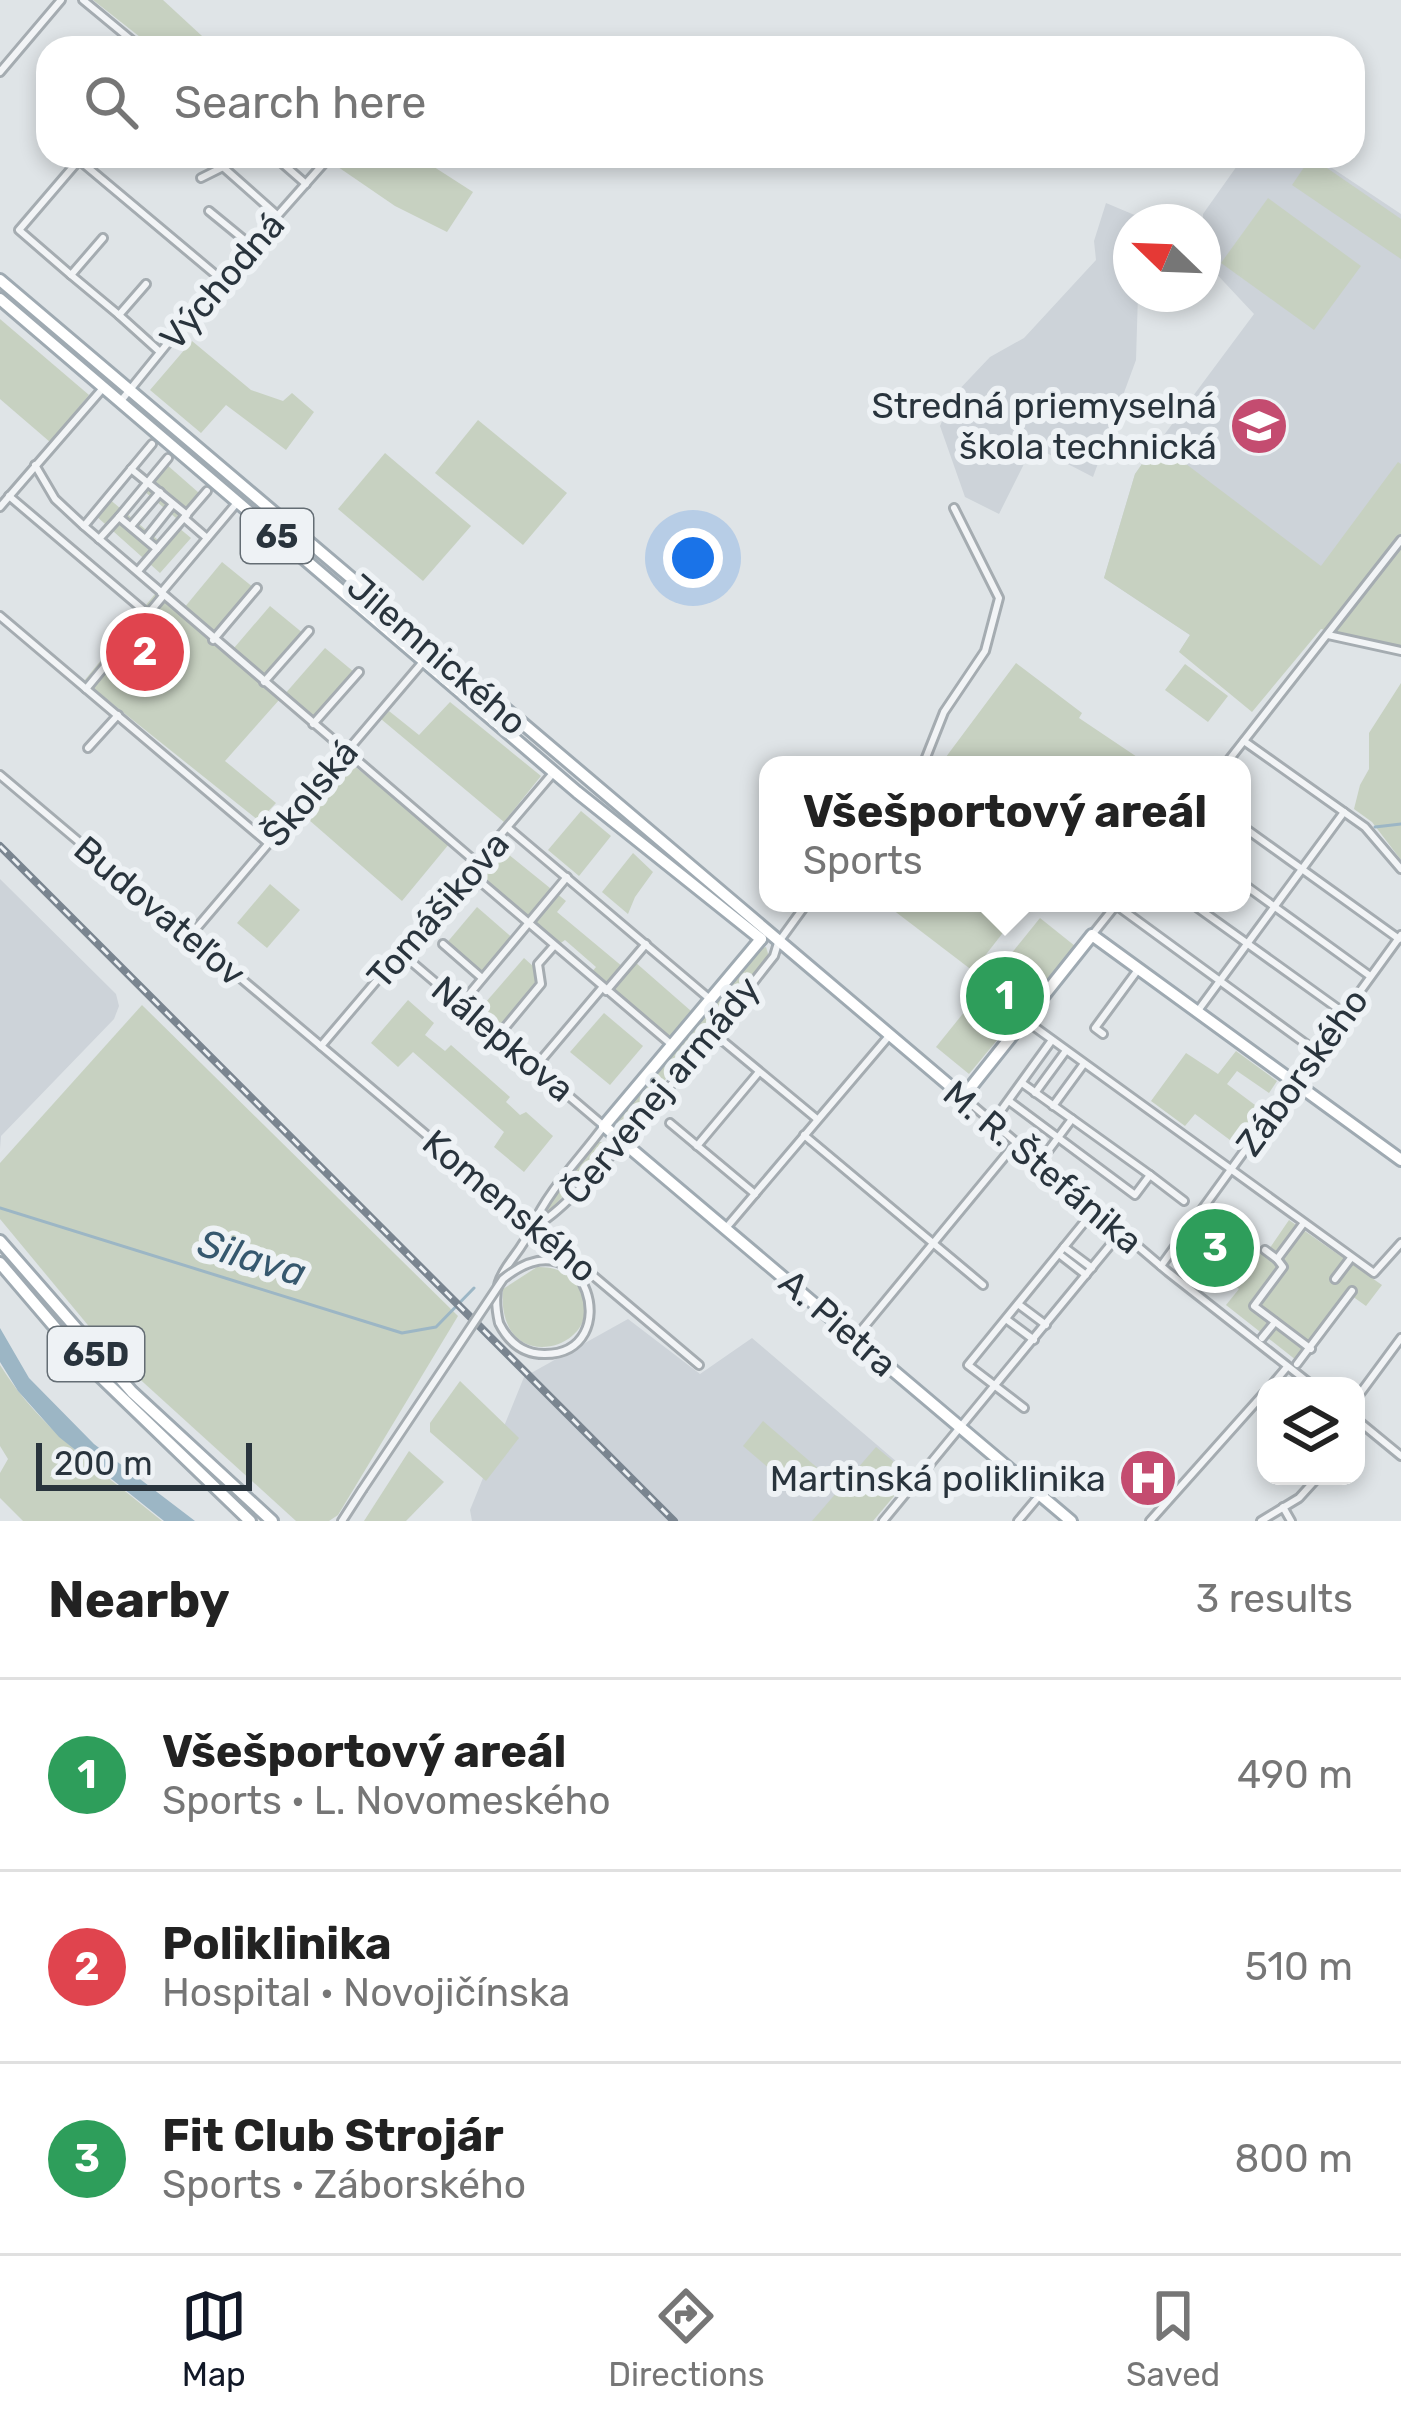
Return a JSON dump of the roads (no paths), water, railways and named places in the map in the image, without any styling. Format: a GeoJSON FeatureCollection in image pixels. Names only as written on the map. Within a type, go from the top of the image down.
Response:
{"type":"FeatureCollection","features":[{"type":"Feature","properties":{"kind":"main road","name":"Jilemnického"},"geometry":{"type":"LineString","coordinates":[[0,280],[114,377],[125,396],[238,502],[592,805],[761,939]]}},
{"type":"Feature","properties":{"kind":"main road","name":"Jilemnického"},"geometry":{"type":"LineString","coordinates":[[0,299],[433,650],[778,943]]}},
{"type":"Feature","properties":{"kind":"main road"},"geometry":{"type":"LineString","coordinates":[[963,1097],[1092,935],[1401,1160]]}},
{"type":"Feature","properties":{"kind":"main road"},"geometry":{"type":"LineString","coordinates":[[761,939],[778,943]]}},
{"type":"Feature","properties":{"kind":"main road","name":"Červenej armády"},"geometry":{"type":"LineString","coordinates":[[604,1126],[761,939]]}},
{"type":"Feature","properties":{"kind":"main road","name":"M. R. Štefánika"},"geometry":{"type":"LineString","coordinates":[[778,943],[963,1097]]}},
{"type":"Feature","properties":{"kind":"main road","name":"A. Pietra"},"geometry":{"type":"LineString","coordinates":[[604,1126],[1071,1521]]}},
{"type":"Feature","properties":{"kind":"main road","name":"65D"},"geometry":{"type":"LineString","coordinates":[[0,1241],[132,1392],[272,1521]]}},
{"type":"Feature","properties":{"kind":"main road","name":"65D"},"geometry":{"type":"LineString","coordinates":[[0,1264],[125,1403],[250,1521]]}},
{"type":"Feature","properties":{"kind":"street"},"geometry":{"type":"LineString","coordinates":[[0,72],[61,0]]}},
{"type":"Feature","properties":{"kind":"street"},"geometry":{"type":"LineString","coordinates":[[82,0],[126,36]]}},
{"type":"Feature","properties":{"kind":"street"},"geometry":{"type":"LineString","coordinates":[[73,168],[19,230],[160,352]]}},
{"type":"Feature","properties":{"kind":"street"},"geometry":{"type":"LineString","coordinates":[[89,168],[222,280]]}},
{"type":"Feature","properties":{"kind":"street"},"geometry":{"type":"LineString","coordinates":[[201,178],[221,168]]}},
{"type":"Feature","properties":{"kind":"street"},"geometry":{"type":"LineString","coordinates":[[224,168],[279,216]]}},
{"type":"Feature","properties":{"kind":"street"},"geometry":{"type":"LineString","coordinates":[[288,168],[306,184]]}},
{"type":"Feature","properties":{"kind":"street","name":"Východná"},"geometry":{"type":"LineString","coordinates":[[125,396],[320,168]]}},
{"type":"Feature","properties":{"kind":"street"},"geometry":{"type":"LineString","coordinates":[[208,211],[253,247]]}},
{"type":"Feature","properties":{"kind":"street"},"geometry":{"type":"LineString","coordinates":[[71,275],[103,238]]}},
{"type":"Feature","properties":{"kind":"street"},"geometry":{"type":"LineString","coordinates":[[119,315],[146,284]]}},
{"type":"Feature","properties":{"kind":"street"},"geometry":{"type":"LineString","coordinates":[[0,507],[114,377]]}},
{"type":"Feature","properties":{"kind":"street"},"geometry":{"type":"LineString","coordinates":[[84,526],[152,444]]}},
{"type":"Feature","properties":{"kind":"street"},"geometry":{"type":"LineString","coordinates":[[100,539],[168,458]]}},
{"type":"Feature","properties":{"kind":"street"},"geometry":{"type":"LineString","coordinates":[[35,465],[56,499],[84,526],[477,863]]}},
{"type":"Feature","properties":{"kind":"street"},"geometry":{"type":"LineString","coordinates":[[131,470],[173,504],[205,541]]}},
{"type":"Feature","properties":{"kind":"street"},"geometry":{"type":"LineString","coordinates":[[138,571],[207,490]]}},
{"type":"Feature","properties":{"kind":"street"},"geometry":{"type":"LineString","coordinates":[[131,527],[160,492]]}},
{"type":"Feature","properties":{"kind":"street"},"geometry":{"type":"LineString","coordinates":[[110,495],[125,508]]}},
{"type":"Feature","properties":{"kind":"street"},"geometry":{"type":"LineString","coordinates":[[9,496],[148,614]]}},
{"type":"Feature","properties":{"kind":"street"},"geometry":{"type":"LineString","coordinates":[[86,689],[238,502]]}},
{"type":"Feature","properties":{"kind":"street"},"geometry":{"type":"LineString","coordinates":[[145,539],[173,504]]}},
{"type":"Feature","properties":{"kind":"street"},"geometry":{"type":"LineString","coordinates":[[927,756],[944,712],[985,651],[999,598],[954,508]]}},
{"type":"Feature","properties":{"kind":"street"},"geometry":{"type":"LineString","coordinates":[[119,517],[158,549]]}},
{"type":"Feature","properties":{"kind":"street"},"geometry":{"type":"LineString","coordinates":[[1232,756],[1401,540]]}},
{"type":"Feature","properties":{"kind":"street"},"geometry":{"type":"LineString","coordinates":[[213,640],[256,588]]}},
{"type":"Feature","properties":{"kind":"street"},"geometry":{"type":"LineString","coordinates":[[0,616],[268,843]]}},
{"type":"Feature","properties":{"kind":"street"},"geometry":{"type":"LineString","coordinates":[[264,682],[309,631]]}},
{"type":"Feature","properties":{"kind":"street"},"geometry":{"type":"LineString","coordinates":[[1328,634],[1401,651]]}},
{"type":"Feature","properties":{"kind":"street","name":"Školská"},"geometry":{"type":"LineString","coordinates":[[189,937],[433,650]]}},
{"type":"Feature","properties":{"kind":"street"},"geometry":{"type":"LineString","coordinates":[[312,725],[358,673]]}},
{"type":"Feature","properties":{"kind":"street"},"geometry":{"type":"LineString","coordinates":[[88,748],[118,715]]}},
{"type":"Feature","properties":{"kind":"street"},"geometry":{"type":"LineString","coordinates":[[1244,741],[1375,837],[1401,869]]}},
{"type":"Feature","properties":{"kind":"street","name":"Tomášikova"},"geometry":{"type":"LineString","coordinates":[[321,1046],[554,772]]}},
{"type":"Feature","properties":{"kind":"street","name":"Budovateľov"},"geometry":{"type":"LineString","coordinates":[[0,775],[321,1046]]}},
{"type":"Feature","properties":{"kind":"street"},"geometry":{"type":"LineString","coordinates":[[592,805],[602,794]]}},
{"type":"Feature","properties":{"kind":"street"},"geometry":{"type":"LineString","coordinates":[[1197,1012],[1344,812]]}},
{"type":"Feature","properties":{"kind":"street"},"geometry":{"type":"LineString","coordinates":[[508,828],[711,1000]]}},
{"type":"Feature","properties":{"kind":"street"},"geometry":{"type":"LineString","coordinates":[[1251,832],[1400,937]]}},
{"type":"Feature","properties":{"kind":"street"},"geometry":{"type":"LineString","coordinates":[[469,872],[673,1045]]}},
{"type":"Feature","properties":{"kind":"street"},"geometry":{"type":"LineString","coordinates":[[460,1004],[567,877]]}},
{"type":"Feature","properties":{"kind":"street"},"geometry":{"type":"LineString","coordinates":[[1251,890],[1371,976]]}},
{"type":"Feature","properties":{"kind":"street","name":"Červenej armády"},"geometry":{"type":"LineString","coordinates":[[533,1226],[566,1205],[622,1141],[775,956],[778,943],[800,912]]}},
{"type":"Feature","properties":{"kind":"street"},"geometry":{"type":"LineString","coordinates":[[1092,935],[1111,912]]}},
{"type":"Feature","properties":{"kind":"street"},"geometry":{"type":"LineString","coordinates":[[1128,912],[1317,1052]]}},
{"type":"Feature","properties":{"kind":"street"},"geometry":{"type":"LineString","coordinates":[[1203,912],[1344,1014]]}},
{"type":"Feature","properties":{"kind":"street","name":"Záborského"},"geometry":{"type":"LineString","coordinates":[[1161,1266],[1400,937]]}},
{"type":"Feature","properties":{"kind":"street"},"geometry":{"type":"LineString","coordinates":[[443,944],[482,978]]}},
{"type":"Feature","properties":{"kind":"street"},"geometry":{"type":"LineString","coordinates":[[536,1066],[646,944]]}},
{"type":"Feature","properties":{"kind":"street"},"geometry":{"type":"LineString","coordinates":[[498,1036],[541,984],[538,964],[554,946]]}},
{"type":"Feature","properties":{"kind":"street","name":"Nálepkova"},"geometry":{"type":"LineString","coordinates":[[400,952],[604,1126]]}},
{"type":"Feature","properties":{"kind":"street"},"geometry":{"type":"LineString","coordinates":[[1103,1034],[1095,1028],[1138,969]]}},
{"type":"Feature","properties":{"kind":"street"},"geometry":{"type":"LineString","coordinates":[[1025,1020],[1374,1273],[1401,1243]]}},
{"type":"Feature","properties":{"kind":"street"},"geometry":{"type":"LineString","coordinates":[[712,1032],[817,1119]]}},
{"type":"Feature","properties":{"kind":"street"},"geometry":{"type":"LineString","coordinates":[[726,1228],[889,1036]]}},
{"type":"Feature","properties":{"kind":"street"},"geometry":{"type":"LineString","coordinates":[[992,1123],[1052,1040]]}},
{"type":"Feature","properties":{"kind":"street","name":"Komenského"},"geometry":{"type":"LineString","coordinates":[[321,1046],[698,1365]]}},
{"type":"Feature","properties":{"kind":"street"},"geometry":{"type":"LineString","coordinates":[[1036,1093],[1066,1051]]}},
{"type":"Feature","properties":{"kind":"street"},"geometry":{"type":"LineString","coordinates":[[1053,1106],[1084,1064]]}},
{"type":"Feature","properties":{"kind":"street"},"geometry":{"type":"LineString","coordinates":[[697,1146],[759,1072]]}},
{"type":"Feature","properties":{"kind":"street"},"geometry":{"type":"LineString","coordinates":[[1022,1084],[1184,1201]]}},
{"type":"Feature","properties":{"kind":"street","name":"M. R. Štefánika"},"geometry":{"type":"LineString","coordinates":[[963,1097],[1161,1266],[1301,1377]]}},
{"type":"Feature","properties":{"kind":"street"},"geometry":{"type":"LineString","coordinates":[[1009,1101],[1135,1195],[1150,1175]]}},
{"type":"Feature","properties":{"kind":"street"},"geometry":{"type":"LineString","coordinates":[[1039,1163],[1072,1119]]}},
{"type":"Feature","properties":{"kind":"street"},"geometry":{"type":"LineString","coordinates":[[670,1123],[755,1195]]}},
{"type":"Feature","properties":{"kind":"street","name":"Červenej armády"},"geometry":{"type":"LineString","coordinates":[[342,1521],[362,1490],[503,1280],[530,1263],[554,1262],[576,1273],[589,1295],[590,1315],[584,1332],[571,1346],[554,1353],[520,1347],[499,1323],[496,1299],[501,1274],[551,1190],[604,1126]]}},
{"type":"Feature","properties":{"kind":"street"},"geometry":{"type":"LineString","coordinates":[[804,1135],[983,1285]]}},
{"type":"Feature","properties":{"kind":"street"},"geometry":{"type":"LineString","coordinates":[[855,1338],[1016,1143]]}},
{"type":"Feature","properties":{"kind":"street"},"geometry":{"type":"LineString","coordinates":[[1024,1408],[968,1365],[1095,1209]]}},
{"type":"Feature","properties":{"kind":"street"},"geometry":{"type":"LineString","coordinates":[[1277,1259],[1304,1224]]}},
{"type":"Feature","properties":{"kind":"street"},"geometry":{"type":"LineString","coordinates":[[883,1521],[1121,1232]]}},
{"type":"Feature","properties":{"kind":"street"},"geometry":{"type":"LineString","coordinates":[[1061,1250],[1089,1272]]}},
{"type":"Feature","properties":{"kind":"street"},"geometry":{"type":"LineString","coordinates":[[1265,1250],[1283,1267],[1254,1306],[1311,1349]]}},
{"type":"Feature","properties":{"kind":"street"},"geometry":{"type":"LineString","coordinates":[[1335,1279],[1351,1258]]}},
{"type":"Feature","properties":{"kind":"street"},"geometry":{"type":"LineString","coordinates":[[1297,1364],[1352,1291]]}},
{"type":"Feature","properties":{"kind":"street"},"geometry":{"type":"LineString","coordinates":[[1018,1304],[1046,1325]]}},
{"type":"Feature","properties":{"kind":"street"},"geometry":{"type":"LineString","coordinates":[[1006,1318],[1034,1340]]}},
{"type":"Feature","properties":{"kind":"street"},"geometry":{"type":"LineString","coordinates":[[1262,1338],[1275,1322]]}},
{"type":"Feature","properties":{"kind":"street"},"geometry":{"type":"LineString","coordinates":[[1365,1387],[1401,1338]]}},
{"type":"Feature","properties":{"kind":"street"},"geometry":{"type":"LineString","coordinates":[[1278,1377],[1287,1367]]}},
{"type":"Feature","properties":{"kind":"street"},"geometry":{"type":"LineString","coordinates":[[1150,1521],[1257,1401]]}},
{"type":"Feature","properties":{"kind":"street"},"geometry":{"type":"LineString","coordinates":[[1365,1426],[1401,1456]]}},
{"type":"Feature","properties":{"kind":"street"},"geometry":{"type":"LineString","coordinates":[[1261,1521],[1299,1498],[1311,1485]]}},
{"type":"Feature","properties":{"kind":"street"},"geometry":{"type":"LineString","coordinates":[[1018,1521],[1040,1495]]}},
{"type":"Feature","properties":{"kind":"street"},"geometry":{"type":"LineString","coordinates":[[1282,1508],[1292,1521]]}},
{"type":"Feature","properties":{"kind":"water"},"geometry":{"type":"Polygon","coordinates":[[[0,1328],[29,1378],[94,1444],[195,1521],[164,1521],[59,1437],[18,1391],[0,1362],[0,1328]]]}},
{"type":"Feature","properties":{"kind":"waterway","name":"Silava"},"geometry":{"type":"LineString","coordinates":[[1375,827],[1401,824]]}},
{"type":"Feature","properties":{"kind":"waterway","name":"Silava"},"geometry":{"type":"LineString","coordinates":[[0,1208],[402,1333],[436,1327],[474,1288]]}},
{"type":"Feature","properties":{"kind":"railway"},"geometry":{"type":"LineString","coordinates":[[0,846],[674,1521]]}},
{"type":"Feature","properties":{"kind":"place","name":"Stredná priemyselná škola technická"},"geometry":{"type":"Point","coordinates":[1259,426]}},
{"type":"Feature","properties":{"kind":"place","name":"Poliklinika"},"geometry":{"type":"Point","coordinates":[145,652]}},
{"type":"Feature","properties":{"kind":"place","name":"Všešportový areál"},"geometry":{"type":"Point","coordinates":[1005,996]}},
{"type":"Feature","properties":{"kind":"place","name":"Fit Club Strojár"},"geometry":{"type":"Point","coordinates":[1215,1248]}},
{"type":"Feature","properties":{"kind":"place","name":"Martinská poliklinika"},"geometry":{"type":"Point","coordinates":[1148,1478]}}]}
